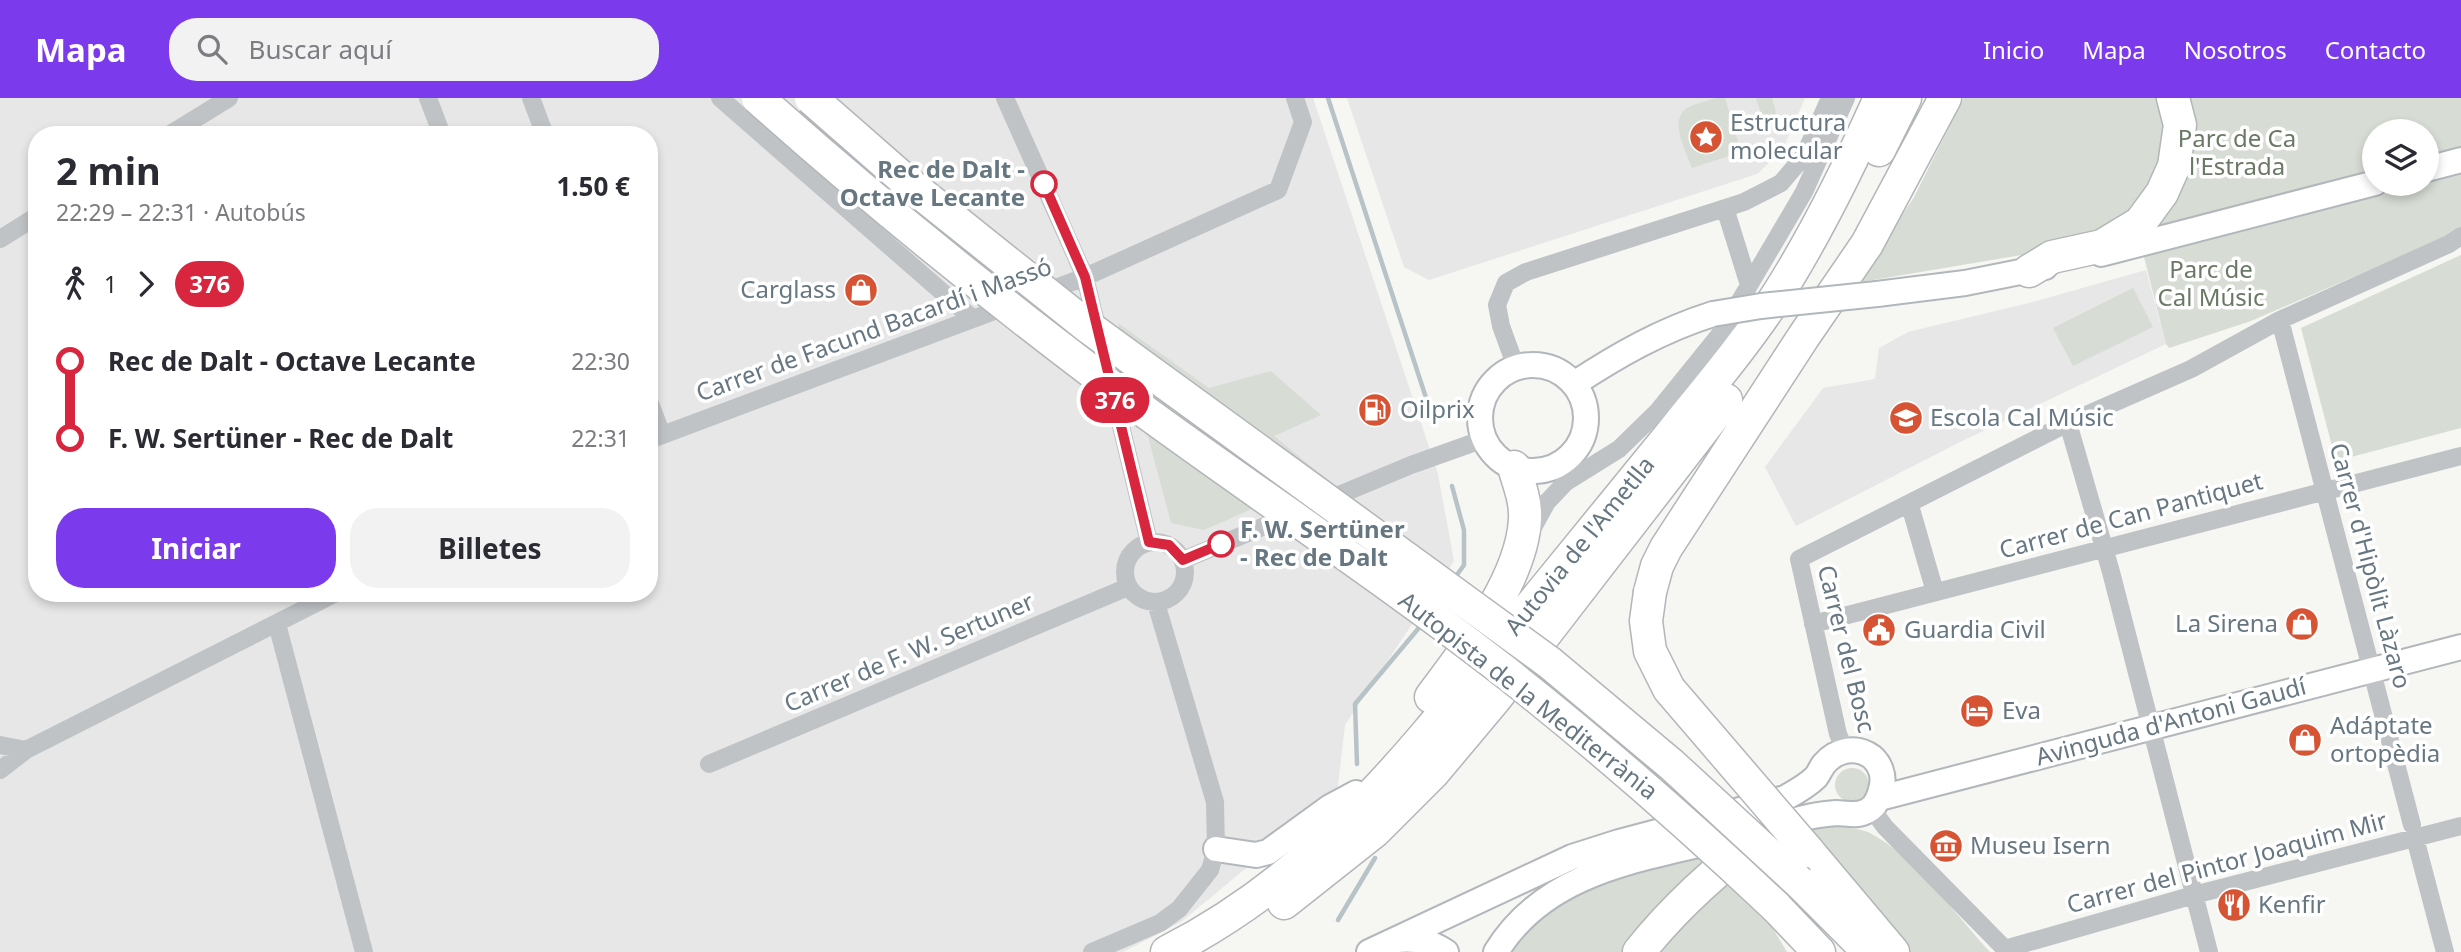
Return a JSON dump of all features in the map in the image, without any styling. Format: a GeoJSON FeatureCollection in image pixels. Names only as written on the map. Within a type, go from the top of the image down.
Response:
{"type":"FeatureCollection","features":[{"type":"Feature","properties":{"kind":"highway","name":"Autopista de la Mediterrània"},"geometry":{"type":"LineString","coordinates":[[758,98],[888,211],[1017,315],[1503,671],[1606,754],[1700,835],[1819,952]]}},
{"type":"Feature","properties":{"kind":"highway","name":"Autopista de la Mediterrània"},"geometry":{"type":"LineString","coordinates":[[811,98],[908,183],[1087,326],[1550,663],[1672,765],[1799,882],[1868,952]]}},
{"type":"Feature","properties":{"kind":"highway","name":"Autovia de l'Ametlla"},"geometry":{"type":"LineString","coordinates":[[1209,941],[1290,873],[1378,791],[1708,389],[1777,295],[1814,234],[1880,98]]}},
{"type":"Feature","properties":{"kind":"highway","name":"Autovia de l'Ametlla"},"geometry":{"type":"LineString","coordinates":[[1167,952],[1255,925],[1375,831],[1433,773],[1495,699],[1658,489],[1792,308],[1824,258],[1905,98]]}},
{"type":"Feature","properties":{"kind":"highway"},"geometry":{"type":"LineString","coordinates":[[2029,271],[2052,257],[2102,246],[2140,223],[2162,193],[2174,166],[2180,125],[2172,98]]}},
{"type":"Feature","properties":{"kind":"highway"},"geometry":{"type":"LineString","coordinates":[[1893,952],[1669,690],[1650,650],[1646,621],[1657,566],[1667,548],[1804,335],[1867,244],[1945,100]]}},
{"type":"Feature","properties":{"kind":"highway"},"geometry":{"type":"LineString","coordinates":[[1209,941],[1356,793],[1452,669],[1491,610],[1517,557],[1525,518],[1525,506],[1514,467]]}},
{"type":"Feature","properties":{"kind":"highway"},"geometry":{"type":"LineString","coordinates":[[1639,952],[1670,915],[1771,828]]}},
{"type":"Feature","properties":{"kind":"highway"},"geometry":{"type":"LineString","coordinates":[[1775,906],[1801,952]]}},
{"type":"Feature","properties":{"kind":"street"},"geometry":{"type":"LineString","coordinates":[[184,126],[229,98]]}},
{"type":"Feature","properties":{"kind":"street"},"geometry":{"type":"LineString","coordinates":[[428,98],[439,126]]}},
{"type":"Feature","properties":{"kind":"street"},"geometry":{"type":"LineString","coordinates":[[531,98],[542,126]]}},
{"type":"Feature","properties":{"kind":"street"},"geometry":{"type":"LineString","coordinates":[[720,98],[973,319]]}},
{"type":"Feature","properties":{"kind":"street"},"geometry":{"type":"LineString","coordinates":[[1005,98],[1085,277],[1149,542]]}},
{"type":"Feature","properties":{"kind":"street","name":"Carrer de Facund Bacardí i Massó"},"geometry":{"type":"LineString","coordinates":[[658,436],[1085,277],[1279,190],[1303,122],[1295,98]]}},
{"type":"Feature","properties":{"kind":"street"},"geometry":{"type":"LineString","coordinates":[[1516,367],[1501,326],[1497,305],[1506,283],[1526,272],[1744,202],[1781,183],[1804,156],[1830,98]]}},
{"type":"Feature","properties":{"kind":"street"},"geometry":{"type":"LineString","coordinates":[[1517,557],[1548,502],[1566,482],[1619,449],[1657,411],[1721,333],[1804,192],[1846,98]]}},
{"type":"Feature","properties":{"kind":"street"},"geometry":{"type":"LineString","coordinates":[[2439,166],[2461,160]]}},
{"type":"Feature","properties":{"kind":"street"},"geometry":{"type":"LineString","coordinates":[[1574,384],[1642,342],[1713,314],[1965,283],[2029,271],[2362,186]]}},
{"type":"Feature","properties":{"kind":"street"},"geometry":{"type":"LineString","coordinates":[[1725,208],[1749,285]]}},
{"type":"Feature","properties":{"kind":"street"},"geometry":{"type":"LineString","coordinates":[[0,239],[28,222]]}},
{"type":"Feature","properties":{"kind":"street"},"geometry":{"type":"LineString","coordinates":[[2209,952],[2104,548],[2068,424],[2191,369],[2280,320],[2449,244],[2461,236]]}},
{"type":"Feature","properties":{"kind":"street","name":"Carrer d'Hipòlit Làzaro"},"geometry":{"type":"LineString","coordinates":[[2280,320],[2445,952]]}},
{"type":"Feature","properties":{"kind":"street"},"geometry":{"type":"LineString","coordinates":[[1537,364],[1557,370],[1574,384],[1582,397],[1586,412],[1585,428],[1571,455],[1559,464],[1529,470],[1514,467],[1491,451],[1479,422],[1481,404],[1488,388],[1500,375],[1516,367],[1537,364]]}},
{"type":"Feature","properties":{"kind":"street","name":"Carrer del Bosc"},"geometry":{"type":"LineString","coordinates":[[1845,750],[1838,734],[1798,559],[2068,424]]}},
{"type":"Feature","properties":{"kind":"street"},"geometry":{"type":"LineString","coordinates":[[1183,560],[1424,460],[1484,439]]}},
{"type":"Feature","properties":{"kind":"street","name":"Carrer de Can Pantiquet"},"geometry":{"type":"LineString","coordinates":[[1813,624],[2461,456]]}},
{"type":"Feature","properties":{"kind":"street"},"geometry":{"type":"LineString","coordinates":[[1911,509],[1935,592]]}},
{"type":"Feature","properties":{"kind":"street"},"geometry":{"type":"LineString","coordinates":[[1149,542],[1169,545],[1183,560],[1186,574],[1181,588],[1171,599],[1156,603],[1145,601],[1135,596],[1128,587],[1124,573],[1127,559],[1136,548],[1149,542]]}},
{"type":"Feature","properties":{"kind":"street","name":"Carrer de F. W. Sertuner"},"geometry":{"type":"LineString","coordinates":[[709,764],[1128,587]]}},
{"type":"Feature","properties":{"kind":"street"},"geometry":{"type":"LineString","coordinates":[[0,769],[26,750],[319,602]]}},
{"type":"Feature","properties":{"kind":"street"},"geometry":{"type":"LineString","coordinates":[[1092,952],[1160,923],[1179,909],[1210,870],[1216,849],[1215,802],[1156,603]]}},
{"type":"Feature","properties":{"kind":"street"},"geometry":{"type":"LineString","coordinates":[[276,624],[364,952]]}},
{"type":"Feature","properties":{"kind":"street","name":"Avinguda d'Antoni Gaudí"},"geometry":{"type":"LineString","coordinates":[[2370,664],[2461,634]]}},
{"type":"Feature","properties":{"kind":"street","name":"Avinguda d'Antoni Gaudí"},"geometry":{"type":"LineString","coordinates":[[1879,794],[2149,720],[2370,664],[2461,647]]}},
{"type":"Feature","properties":{"kind":"street"},"geometry":{"type":"LineString","coordinates":[[0,745],[26,750]]}},
{"type":"Feature","properties":{"kind":"street"},"geometry":{"type":"LineString","coordinates":[[1369,952],[1572,858],[1619,842],[1785,798],[1805,787],[1818,775],[1824,764],[1835,754],[1845,750],[1856,750],[1871,757],[1880,767],[1877,816],[1885,827],[2006,950]]}},
{"type":"Feature","properties":{"kind":"street"},"geometry":{"type":"LineString","coordinates":[[1818,775],[1819,793],[1823,802],[1840,813]]}},
{"type":"Feature","properties":{"kind":"street"},"geometry":{"type":"LineString","coordinates":[[1216,849],[1256,855],[1268,852],[1331,807],[1356,793]]}},
{"type":"Feature","properties":{"kind":"street"},"geometry":{"type":"LineString","coordinates":[[1496,952],[1504,939],[1528,914],[1567,884],[1613,866],[1771,828],[1801,818],[1864,813],[1879,794]]}},
{"type":"Feature","properties":{"kind":"street","name":"Carrer del Pintor Joaquim Mir"},"geometry":{"type":"LineString","coordinates":[[2006,950],[2414,832],[2461,827]]}},
{"type":"Feature","properties":{"kind":"street"},"geometry":{"type":"LineString","coordinates":[[1395,940],[1418,939],[1446,952]]}},
{"type":"Feature","properties":{"kind":"shaded area"},"geometry":{"type":"Polygon","coordinates":[[[0,98],[1313,98],[1438,474],[1454,561],[1345,725],[1337,793],[1181,922],[1123,952],[0,952],[0,98]]]}},
{"type":"Feature","properties":{"kind":"shaded area"},"geometry":{"type":"Polygon","coordinates":[[[1347,98],[1805,98],[1782,151],[1757,174],[1429,280],[1404,267],[1347,98]]]}},
{"type":"Feature","properties":{"kind":"shaded area","name":"Escola Cal Músic"},"geometry":{"type":"Polygon","coordinates":[[[2146,270],[2166,344],[1962,441],[1796,526],[1765,467],[1823,388],[1875,379],[1879,348],[1908,332],[2029,303],[2146,270]]]}},
{"type":"Feature","properties":{"kind":"green space"},"geometry":{"type":"Polygon","coordinates":[[[1716,98],[1725,98],[1741,152],[1692,168],[1680,135],[1679,119],[1689,107],[1716,98]]]}},
{"type":"Feature","properties":{"kind":"green space"},"geometry":{"type":"Polygon","coordinates":[[[1756,98],[1772,98],[1776,113],[1767,132],[1756,98]]]}},
{"type":"Feature","properties":{"kind":"green space"},"geometry":{"type":"Polygon","coordinates":[[[1964,98],[2156,98],[2167,120],[2168,159],[2111,240],[1855,283],[1913,199],[1964,98]]]}},
{"type":"Feature","properties":{"kind":"green space","name":"Parc de Ca l'Estrada"},"geometry":{"type":"Polygon","coordinates":[[[2178,98],[2461,98],[2461,149],[2439,155],[2439,119],[2362,119],[2362,176],[2184,224],[2145,229],[2178,98]]]}},
{"type":"Feature","properties":{"kind":"green space","name":"Parc de Cal Músic"},"geometry":{"type":"Polygon","coordinates":[[[2461,169],[2461,228],[2455,233],[2251,321],[2169,348],[2166,344],[2143,253],[2362,195],[2439,196],[2439,175],[2461,169]]]}},
{"type":"Feature","properties":{"kind":"green space"},"geometry":{"type":"Polygon","coordinates":[[[2461,255],[2461,428],[2336,461],[2301,328],[2461,255]]]}},
{"type":"Feature","properties":{"kind":"green space"},"geometry":{"type":"Polygon","coordinates":[[[2133,288],[2153,327],[2073,366],[2053,328],[2133,288]]]}},
{"type":"Feature","properties":{"kind":"green space"},"geometry":{"type":"Polygon","coordinates":[[[1118,323],[1209,388],[1271,371],[1321,415],[1274,436],[1324,477],[1204,530],[1171,523],[1118,323]]]}},
{"type":"Feature","properties":{"kind":"green space"},"geometry":{"type":"Polygon","coordinates":[[[1852,768],[1864,773],[1869,785],[1864,797],[1852,802],[1840,797],[1835,785],[1840,773],[1852,768]]]}},
{"type":"Feature","properties":{"kind":"green space"},"geometry":{"type":"Polygon","coordinates":[[[1833,824],[1870,833],[1902,855],[1990,952],[1910,952],[1807,828],[1833,824]]]}},
{"type":"Feature","properties":{"kind":"green space"},"geometry":{"type":"Polygon","coordinates":[[[1694,851],[1711,868],[1629,952],[1506,952],[1557,898],[1694,851]]]}},
{"type":"Feature","properties":{"kind":"green space"},"geometry":{"type":"Polygon","coordinates":[[[1725,883],[1772,927],[1787,952],[1654,952],[1725,883]]]}},
{"type":"Feature","properties":{"kind":"waterway"},"geometry":{"type":"LineString","coordinates":[[1328,98],[1431,413]]}},
{"type":"Feature","properties":{"kind":"waterway"},"geometry":{"type":"LineString","coordinates":[[1452,486],[1464,530],[1464,565],[1454,579]]}},
{"type":"Feature","properties":{"kind":"waterway"},"geometry":{"type":"LineString","coordinates":[[1357,764],[1355,704],[1423,623]]}},
{"type":"Feature","properties":{"kind":"waterway"},"geometry":{"type":"LineString","coordinates":[[1338,920],[1375,858]]}},
{"type":"Feature","properties":{"kind":"bus line","name":"376"},"geometry":{"type":"LineString","coordinates":[[1044,184],[1085,277],[1149,542],[1169,545],[1183,560],[1221,544]]}},
{"type":"Feature","properties":{"kind":"place","name":"Estructura molecular"},"geometry":{"type":"Point","coordinates":[1706,137]}},
{"type":"Feature","properties":{"kind":"place","name":"Rec de Dalt - Octave Lecante"},"geometry":{"type":"Point","coordinates":[1044,184]}},
{"type":"Feature","properties":{"kind":"place","name":"Carglass"},"geometry":{"type":"Point","coordinates":[861,290]}},
{"type":"Feature","properties":{"kind":"place","name":"Oilprix"},"geometry":{"type":"Point","coordinates":[1375,410]}},
{"type":"Feature","properties":{"kind":"place","name":"Escola Cal Músic"},"geometry":{"type":"Point","coordinates":[1906,418]}},
{"type":"Feature","properties":{"kind":"place","name":"F. W. Sertüner - Rec de Dalt"},"geometry":{"type":"Point","coordinates":[1221,544]}},
{"type":"Feature","properties":{"kind":"place","name":"La Sirena"},"geometry":{"type":"Point","coordinates":[2302,624]}},
{"type":"Feature","properties":{"kind":"place","name":"Guardia Civil"},"geometry":{"type":"Point","coordinates":[1879,630]}},
{"type":"Feature","properties":{"kind":"place","name":"Eva"},"geometry":{"type":"Point","coordinates":[1977,711]}},
{"type":"Feature","properties":{"kind":"place","name":"Adáptate ortopèdia"},"geometry":{"type":"Point","coordinates":[2305,740]}},
{"type":"Feature","properties":{"kind":"place","name":"Museu Isern"},"geometry":{"type":"Point","coordinates":[1946,846]}},
{"type":"Feature","properties":{"kind":"place","name":"Kenfir"},"geometry":{"type":"Point","coordinates":[2234,905]}}]}
